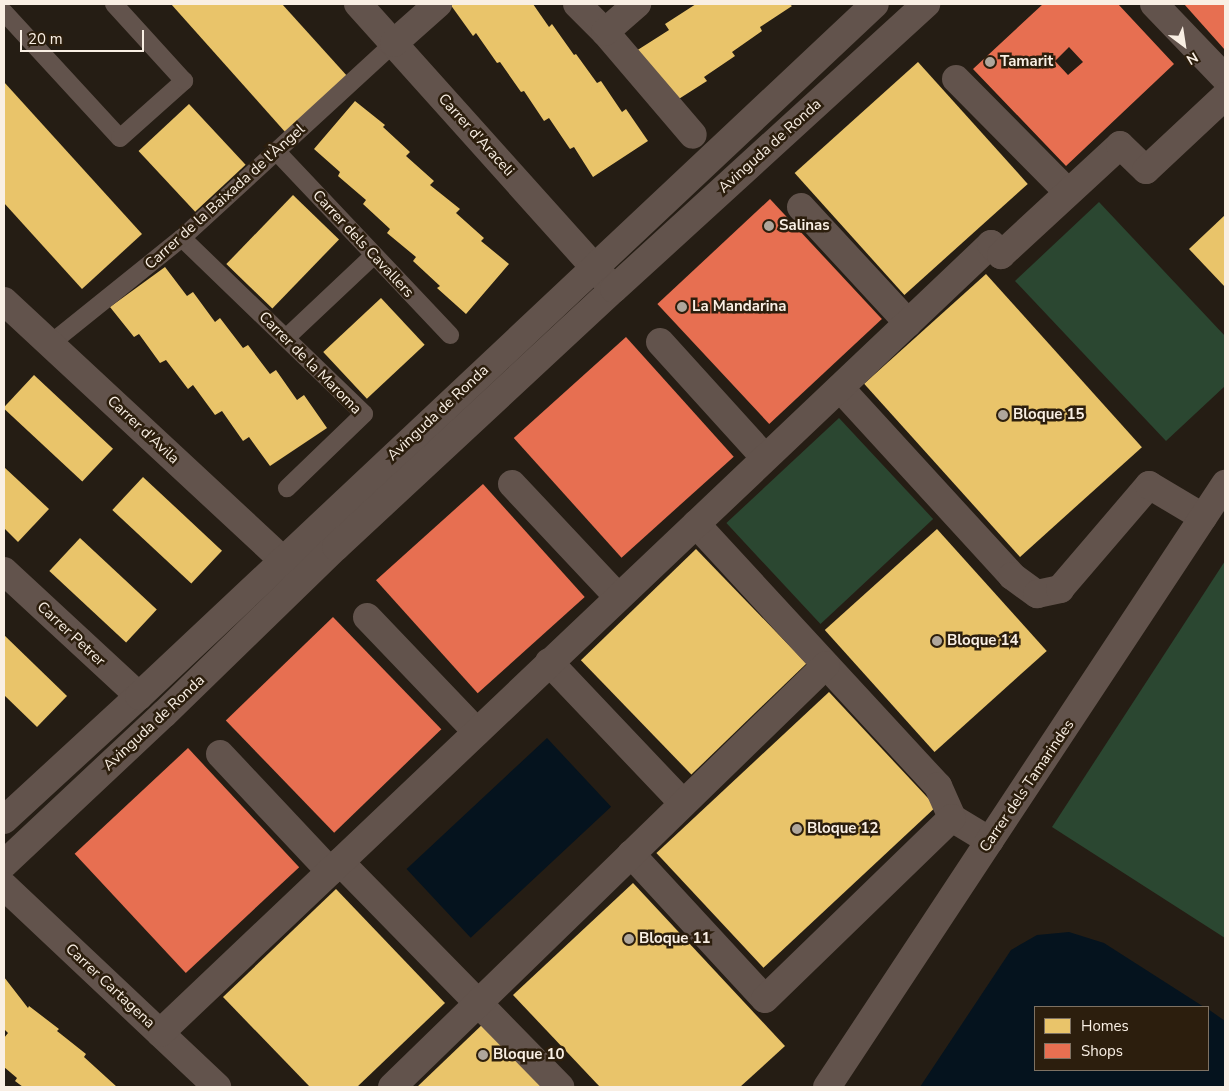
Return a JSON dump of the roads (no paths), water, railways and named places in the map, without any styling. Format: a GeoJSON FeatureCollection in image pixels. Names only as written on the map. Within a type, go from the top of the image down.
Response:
{"type":"FeatureCollection","features":[{"type":"Feature","properties":{"kind":"street","name":"Carrer d'Araceli"},"geometry":{"type":"LineString","coordinates":[[358,4],[594,266]]}},
{"type":"Feature","properties":{"kind":"street"},"geometry":{"type":"LineString","coordinates":[[394,43],[438,4]]}},
{"type":"Feature","properties":{"kind":"street"},"geometry":{"type":"LineString","coordinates":[[577,4],[605,32],[693,135]]}},
{"type":"Feature","properties":{"kind":"street"},"geometry":{"type":"LineString","coordinates":[[605,32],[637,4]]}},
{"type":"Feature","properties":{"kind":"street","name":"Avinguda de Ronda"},"geometry":{"type":"LineString","coordinates":[[4,820],[875,4]]}},
{"type":"Feature","properties":{"kind":"street","name":"Avinguda de Ronda"},"geometry":{"type":"LineString","coordinates":[[4,864],[614,288],[926,4]]}},
{"type":"Feature","properties":{"kind":"street"},"geometry":{"type":"LineString","coordinates":[[1154,4],[1225,78]]}},
{"type":"Feature","properties":{"kind":"street"},"geometry":{"type":"LineString","coordinates":[[956,79],[1068,192]]}},
{"type":"Feature","properties":{"kind":"street"},"geometry":{"type":"LineString","coordinates":[[160,1033],[991,244],[1001,254],[1120,145],[1146,170],[1225,96]]}},
{"type":"Feature","properties":{"kind":"street"},"geometry":{"type":"LineString","coordinates":[[801,207],[908,322]]}},
{"type":"Feature","properties":{"kind":"street"},"geometry":{"type":"LineString","coordinates":[[594,266],[614,288]]}},
{"type":"Feature","properties":{"kind":"street","name":"Carrer d'Avila"},"geometry":{"type":"LineString","coordinates":[[4,301],[282,559]]}},
{"type":"Feature","properties":{"kind":"street"},"geometry":{"type":"LineString","coordinates":[[660,342],[765,458]]}},
{"type":"Feature","properties":{"kind":"street"},"geometry":{"type":"LineString","coordinates":[[840,388],[1012,576],[1037,594],[1060,589],[1149,485],[1204,518]]}},
{"type":"Feature","properties":{"kind":"street"},"geometry":{"type":"LineString","coordinates":[[512,484],[618,597]]}},
{"type":"Feature","properties":{"kind":"street","name":"Carrer dels Tamarindes"},"geometry":{"type":"LineString","coordinates":[[827,1087],[1225,484]]}},
{"type":"Feature","properties":{"kind":"street"},"geometry":{"type":"LineString","coordinates":[[696,524],[938,786],[952,818],[990,841]]}},
{"type":"Feature","properties":{"kind":"street"},"geometry":{"type":"LineString","coordinates":[[282,559],[303,580]]}},
{"type":"Feature","properties":{"kind":"street","name":"Carrer Petrer"},"geometry":{"type":"LineString","coordinates":[[4,571],[138,696]]}},
{"type":"Feature","properties":{"kind":"street"},"geometry":{"type":"LineString","coordinates":[[368,617],[477,732]]}},
{"type":"Feature","properties":{"kind":"street"},"geometry":{"type":"LineString","coordinates":[[549,662],[683,803]]}},
{"type":"Feature","properties":{"kind":"street"},"geometry":{"type":"LineString","coordinates":[[392,1087],[826,665]]}},
{"type":"Feature","properties":{"kind":"street"},"geometry":{"type":"LineString","coordinates":[[220,754],[478,1004],[560,1087]]}},
{"type":"Feature","properties":{"kind":"street"},"geometry":{"type":"LineString","coordinates":[[631,854],[765,999],[952,818]]}},
{"type":"Feature","properties":{"kind":"street","name":"Carrer Cartagena"},"geometry":{"type":"LineString","coordinates":[[4,886],[217,1087]]}},
{"type":"Feature","properties":{"kind":"lane"},"geometry":{"type":"LineString","coordinates":[[4,12],[120,138],[184,81],[114,4]]}},
{"type":"Feature","properties":{"kind":"lane","name":"Carrer de la Baixada de l'Àngel"},"geometry":{"type":"LineString","coordinates":[[50,344],[182,238],[394,43]]}},
{"type":"Feature","properties":{"kind":"lane","name":"Carrer dels Cavallers"},"geometry":{"type":"LineString","coordinates":[[277,152],[373,256],[450,335]]}},
{"type":"Feature","properties":{"kind":"lane","name":"Carrer de la Maroma"},"geometry":{"type":"LineString","coordinates":[[182,238],[364,414],[288,488]]}},
{"type":"Feature","properties":{"kind":"lane"},"geometry":{"type":"LineString","coordinates":[[286,338],[373,256]]}},
{"type":"Feature","properties":{"kind":"water"},"geometry":{"type":"Polygon","coordinates":[[[547,738],[611,807],[471,938],[407,869],[547,738]]]}},
{"type":"Feature","properties":{"kind":"water"},"geometry":{"type":"Polygon","coordinates":[[[1069,932],[1104,943],[1202,1006],[1034,1006],[1034,1071],[1209,1071],[1209,1010],[1225,1021],[1225,1087],[920,1087],[1011,950],[1037,935],[1069,932]]]}},
{"type":"Feature","properties":{"kind":"place","name":"Tamarit"},"geometry":{"type":"Point","coordinates":[990,62]}},
{"type":"Feature","properties":{"kind":"place","name":"Salinas"},"geometry":{"type":"Point","coordinates":[769,226]}},
{"type":"Feature","properties":{"kind":"place","name":"La Mandarina"},"geometry":{"type":"Point","coordinates":[682,307]}},
{"type":"Feature","properties":{"kind":"place","name":"Bloque 15"},"geometry":{"type":"Point","coordinates":[1003,415]}},
{"type":"Feature","properties":{"kind":"place","name":"Bloque 14"},"geometry":{"type":"Point","coordinates":[937,641]}},
{"type":"Feature","properties":{"kind":"place","name":"Bloque 12"},"geometry":{"type":"Point","coordinates":[797,829]}},
{"type":"Feature","properties":{"kind":"place","name":"Bloque 11"},"geometry":{"type":"Point","coordinates":[629,939]}},
{"type":"Feature","properties":{"kind":"place","name":"Bloque 10"},"geometry":{"type":"Point","coordinates":[483,1055]}}]}
